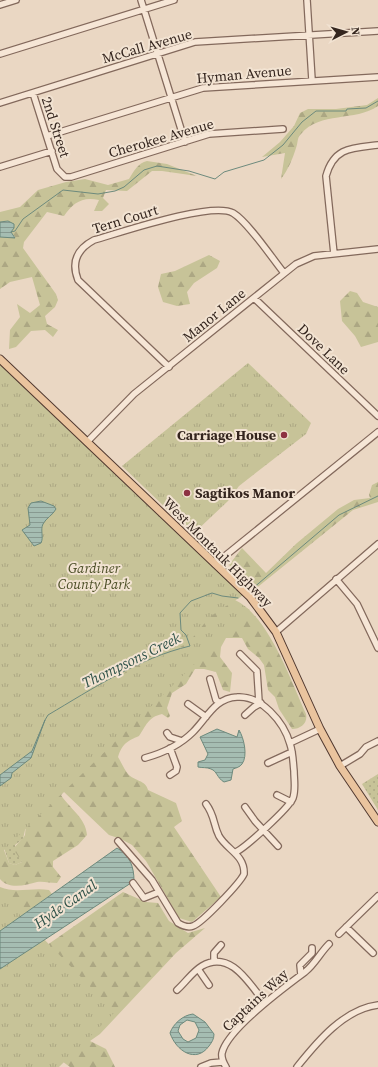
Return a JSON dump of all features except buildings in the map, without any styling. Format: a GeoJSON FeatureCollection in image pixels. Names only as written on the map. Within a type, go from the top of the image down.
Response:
{"type":"FeatureCollection","features":[{"type":"Feature","properties":{"kind":"main road","name":"West Montauk Highway"},"geometry":{"type":"LineString","coordinates":[[0,359],[250,597],[276,632],[320,729],[340,766],[378,822]]}},
{"type":"Feature","properties":{"kind":"street"},"geometry":{"type":"LineString","coordinates":[[0,5],[16,0]]}},
{"type":"Feature","properties":{"kind":"street"},"geometry":{"type":"LineString","coordinates":[[141,0],[185,142]]}},
{"type":"Feature","properties":{"kind":"street"},"geometry":{"type":"LineString","coordinates":[[0,54],[174,0]]}},
{"type":"Feature","properties":{"kind":"street"},"geometry":{"type":"LineString","coordinates":[[307,0],[312,80]]}},
{"type":"Feature","properties":{"kind":"street","name":"McCall Avenue"},"geometry":{"type":"LineString","coordinates":[[0,103],[196,42],[378,32]]}},
{"type":"Feature","properties":{"kind":"street","name":"Hyman Avenue"},"geometry":{"type":"LineString","coordinates":[[47,136],[170,97],[210,87],[378,76]]}},
{"type":"Feature","properties":{"kind":"street","name":"2nd Street"},"geometry":{"type":"LineString","coordinates":[[33,93],[57,169]]}},
{"type":"Feature","properties":{"kind":"street","name":"Cherokee Avenue"},"geometry":{"type":"LineString","coordinates":[[57,169],[65,177],[71,178],[217,133],[283,129]]}},
{"type":"Feature","properties":{"kind":"street"},"geometry":{"type":"LineString","coordinates":[[334,254],[326,176],[329,166],[339,154],[349,148],[378,145]]}},
{"type":"Feature","properties":{"kind":"street"},"geometry":{"type":"LineString","coordinates":[[0,167],[52,151]]}},
{"type":"Feature","properties":{"kind":"street","name":"Tern Court"},"geometry":{"type":"LineString","coordinates":[[169,367],[78,280],[75,273],[76,259],[78,251],[84,245],[94,240],[167,219],[224,210],[238,217],[284,273]]}},
{"type":"Feature","properties":{"kind":"street","name":"Manor Lane"},"geometry":{"type":"LineString","coordinates":[[88,442],[134,394],[284,273],[305,259],[334,254],[378,250]]}},
{"type":"Feature","properties":{"kind":"street","name":"Dove Lane"},"geometry":{"type":"LineString","coordinates":[[254,298],[378,416]]}},
{"type":"Feature","properties":{"kind":"street"},"geometry":{"type":"LineString","coordinates":[[215,564],[378,432]]}},
{"type":"Feature","properties":{"kind":"street"},"geometry":{"type":"LineString","coordinates":[[276,632],[378,544]]}},
{"type":"Feature","properties":{"kind":"street"},"geometry":{"type":"LineString","coordinates":[[336,579],[357,604],[378,648]]}},
{"type":"Feature","properties":{"kind":"street"},"geometry":{"type":"LineString","coordinates":[[240,654],[257,671],[260,702]]}},
{"type":"Feature","properties":{"kind":"street"},"geometry":{"type":"LineString","coordinates":[[210,679],[216,700],[219,702]]}},
{"type":"Feature","properties":{"kind":"street"},"geometry":{"type":"LineString","coordinates":[[145,758],[170,748],[182,741],[219,702],[236,697],[249,698],[260,702],[275,718],[290,743],[295,786],[291,802],[264,829],[236,852]]}},
{"type":"Feature","properties":{"kind":"street"},"geometry":{"type":"LineString","coordinates":[[245,715],[260,702]]}},
{"type":"Feature","properties":{"kind":"street"},"geometry":{"type":"LineString","coordinates":[[188,704],[206,717]]}},
{"type":"Feature","properties":{"kind":"street"},"geometry":{"type":"LineString","coordinates":[[290,743],[320,729]]}},
{"type":"Feature","properties":{"kind":"street"},"geometry":{"type":"LineString","coordinates":[[167,733],[170,738],[182,741]]}},
{"type":"Feature","properties":{"kind":"street"},"geometry":{"type":"LineString","coordinates":[[340,766],[360,754],[366,747],[378,741]]}},
{"type":"Feature","properties":{"kind":"street"},"geometry":{"type":"LineString","coordinates":[[170,748],[177,767],[176,771],[170,775]]}},
{"type":"Feature","properties":{"kind":"street"},"geometry":{"type":"LineString","coordinates":[[268,763],[292,752]]}},
{"type":"Feature","properties":{"kind":"street"},"geometry":{"type":"LineString","coordinates":[[277,795],[291,802]]}},
{"type":"Feature","properties":{"kind":"street"},"geometry":{"type":"LineString","coordinates":[[118,841],[137,861],[159,892],[178,923],[186,926],[194,926],[242,879],[245,870],[236,852],[222,841],[218,835],[214,817],[206,804]]}},
{"type":"Feature","properties":{"kind":"street"},"geometry":{"type":"LineString","coordinates":[[245,807],[255,822],[264,829],[278,846]]}},
{"type":"Feature","properties":{"kind":"street"},"geometry":{"type":"LineString","coordinates":[[133,883],[144,898],[159,892]]}},
{"type":"Feature","properties":{"kind":"street"},"geometry":{"type":"LineString","coordinates":[[339,934],[378,896]]}},
{"type":"Feature","properties":{"kind":"street"},"geometry":{"type":"LineString","coordinates":[[346,927],[373,953]]}},
{"type":"Feature","properties":{"kind":"street","name":"Captains Way"},"geometry":{"type":"LineString","coordinates":[[201,1067],[211,1063],[224,1064],[222,1052],[226,1043],[265,1003],[301,975],[317,960],[329,944]]}},
{"type":"Feature","properties":{"kind":"street"},"geometry":{"type":"LineString","coordinates":[[214,961],[214,953],[221,945]]}},
{"type":"Feature","properties":{"kind":"street"},"geometry":{"type":"LineString","coordinates":[[301,975],[300,965],[312,953],[312,948]]}},
{"type":"Feature","properties":{"kind":"street"},"geometry":{"type":"LineString","coordinates":[[177,990],[198,970],[214,961],[226,963],[238,970],[265,1003]]}},
{"type":"Feature","properties":{"kind":"street"},"geometry":{"type":"LineString","coordinates":[[198,970],[209,985]]}},
{"type":"Feature","properties":{"kind":"street"},"geometry":{"type":"LineString","coordinates":[[297,1067],[319,1042],[348,1017],[364,1008],[378,1005]]}},
{"type":"Feature","properties":{"kind":"green space"},"geometry":{"type":"Polygon","coordinates":[[[378,98],[378,106],[369,111],[328,119],[309,127],[300,135],[292,160],[281,179],[285,153],[262,157],[280,142],[294,126],[300,113],[308,109],[336,109],[367,105],[378,98]]]}},
{"type":"Feature","properties":{"kind":"green space"},"geometry":{"type":"Polygon","coordinates":[[[147,161],[167,164],[197,176],[152,171],[127,191],[106,190],[103,198],[109,204],[102,211],[94,211],[99,200],[88,199],[75,204],[64,216],[47,212],[24,242],[23,248],[56,294],[58,300],[55,307],[45,316],[47,324],[58,330],[53,337],[45,330],[31,331],[16,347],[9,349],[10,330],[20,317],[17,304],[30,313],[40,305],[32,277],[10,282],[0,289],[0,237],[15,237],[11,232],[12,230],[8,221],[0,222],[0,212],[20,207],[38,190],[66,182],[85,179],[108,185],[129,179],[139,165],[147,161]]]}},
{"type":"Feature","properties":{"kind":"green space"},"geometry":{"type":"Polygon","coordinates":[[[209,255],[220,261],[217,268],[194,283],[187,292],[190,304],[177,306],[163,302],[158,287],[161,274],[175,271],[209,255]]]}},
{"type":"Feature","properties":{"kind":"green space"},"geometry":{"type":"Polygon","coordinates":[[[350,291],[357,293],[363,302],[378,307],[378,342],[361,347],[355,336],[342,321],[340,301],[350,291]]]}},
{"type":"Feature","properties":{"kind":"green space","name":"Gardiner County Park"},"geometry":{"type":"Polygon","coordinates":[[[0,359],[246,593],[211,616],[184,645],[172,650],[140,658],[126,668],[121,675],[156,661],[171,651],[185,651],[202,630],[215,618],[237,602],[250,610],[0,854],[0,359]]]}},
{"type":"Feature","properties":{"kind":"green space","name":"Sagtikos Manor"},"geometry":{"type":"Polygon","coordinates":[[[248,363],[311,423],[306,434],[239,486],[228,501],[193,534],[122,466],[248,363]]]}},
{"type":"Feature","properties":{"kind":"green space"},"geometry":{"type":"Polygon","coordinates":[[[378,482],[378,502],[353,510],[254,590],[229,565],[242,548],[266,573],[297,543],[338,509],[354,500],[370,498],[369,495],[372,485],[378,482]]]}},
{"type":"Feature","properties":{"kind":"green space"},"geometry":{"type":"Polygon","coordinates":[[[235,600],[247,608],[268,634],[286,667],[306,714],[305,723],[301,727],[292,729],[279,709],[275,697],[268,690],[264,665],[259,658],[248,649],[242,638],[226,638],[221,647],[220,657],[232,673],[230,692],[223,690],[216,672],[204,669],[195,669],[186,684],[172,693],[167,708],[170,716],[168,718],[162,714],[153,717],[139,736],[128,741],[123,746],[118,757],[130,776],[145,784],[148,790],[176,803],[182,821],[174,827],[221,897],[192,922],[179,918],[146,861],[132,845],[109,835],[64,792],[61,795],[84,823],[87,835],[78,845],[53,861],[53,867],[61,877],[57,883],[39,882],[13,886],[8,885],[0,879],[0,843],[9,863],[15,865],[22,862],[14,850],[25,835],[34,746],[0,612],[235,600]]]}},
{"type":"Feature","properties":{"kind":"green space"},"geometry":{"type":"Polygon","coordinates":[[[378,774],[378,810],[362,784],[378,774]]]}},
{"type":"Feature","properties":{"kind":"green space"},"geometry":{"type":"Polygon","coordinates":[[[0,786],[25,830],[23,839],[15,845],[22,862],[15,865],[9,863],[3,845],[0,786]]]}},
{"type":"Feature","properties":{"kind":"green space"},"geometry":{"type":"Polygon","coordinates":[[[0,887],[12,890],[43,889],[49,890],[52,894],[0,931],[0,887]]]}},
{"type":"Feature","properties":{"kind":"green space"},"geometry":{"type":"Polygon","coordinates":[[[123,892],[146,902],[158,903],[169,921],[188,933],[205,928],[176,953],[100,1034],[90,1041],[106,1049],[115,1067],[70,1067],[44,1048],[0,978],[123,892]]]}},
{"type":"Feature","properties":{"kind":"green space"},"geometry":{"type":"Polygon","coordinates":[[[0,894],[115,1012],[59,1067],[0,1067],[0,894]]]}},
{"type":"Feature","properties":{"kind":"water"},"geometry":{"type":"Polygon","coordinates":[[[8,221],[14,224],[14,228],[11,232],[15,238],[0,237],[0,222],[8,221]]]}},
{"type":"Feature","properties":{"kind":"water"},"geometry":{"type":"Polygon","coordinates":[[[41,501],[54,506],[56,509],[43,524],[41,543],[34,546],[22,530],[30,525],[28,508],[31,503],[41,501]]]}},
{"type":"Feature","properties":{"kind":"water"},"geometry":{"type":"Polygon","coordinates":[[[45,720],[31,758],[12,773],[11,778],[0,786],[0,775],[32,751],[45,720]]]}},
{"type":"Feature","properties":{"kind":"water"},"geometry":{"type":"Polygon","coordinates":[[[217,729],[237,737],[239,730],[245,747],[244,761],[239,767],[233,769],[231,780],[224,782],[213,770],[198,767],[198,762],[205,760],[208,754],[200,737],[217,729]]]}},
{"type":"Feature","properties":{"kind":"water","name":"Hyde Canal"},"geometry":{"type":"Polygon","coordinates":[[[117,848],[128,858],[132,866],[134,881],[0,969],[0,931],[117,848]]]}},
{"type":"Feature","properties":{"kind":"water"},"geometry":{"type":"Polygon","coordinates":[[[193,1014],[205,1022],[214,1034],[213,1040],[204,1051],[193,1055],[182,1050],[177,1045],[170,1033],[173,1026],[179,1020],[193,1014]],[[187,1020],[180,1025],[178,1031],[183,1039],[188,1042],[196,1038],[199,1030],[195,1022],[187,1020]]]}},
{"type":"Feature","properties":{"kind":"waterway"},"geometry":{"type":"LineString","coordinates":[[11,232],[15,231],[23,219],[63,190],[98,194],[115,191],[124,187],[144,170],[157,166],[189,171],[215,179],[224,172],[264,160],[283,145],[302,122],[316,111],[346,111],[347,109],[366,108],[378,101]]}},
{"type":"Feature","properties":{"kind":"waterway","name":"Thompsons Creek"},"geometry":{"type":"LineString","coordinates":[[252,589],[339,515],[378,496]]}},
{"type":"Feature","properties":{"kind":"waterway","name":"Thompsons Creek"},"geometry":{"type":"LineString","coordinates":[[45,720],[48,715],[116,675],[152,658],[190,646],[186,635],[181,630],[180,613],[191,601],[212,593],[238,598]]}},
{"type":"Feature","properties":{"kind":"place","name":"Carriage House"},"geometry":{"type":"Point","coordinates":[284,435]}},
{"type":"Feature","properties":{"kind":"place","name":"Sagtikos Manor"},"geometry":{"type":"Point","coordinates":[187,493]}}]}
